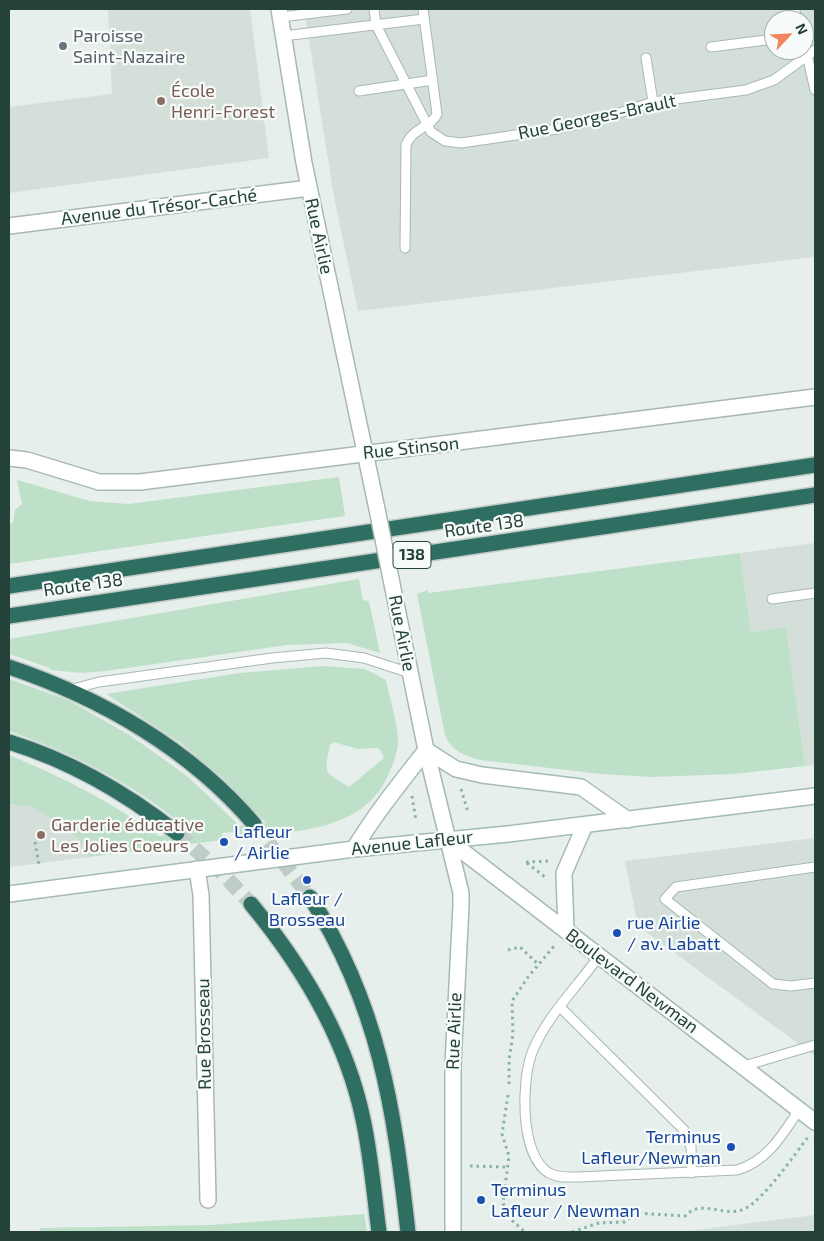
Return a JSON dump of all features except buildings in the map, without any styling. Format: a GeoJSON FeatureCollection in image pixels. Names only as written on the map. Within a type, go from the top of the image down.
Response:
{"type":"FeatureCollection","features":[{"type":"Feature","properties":{"kind":"highway","name":"Route 138"},"geometry":{"type":"LineString","coordinates":[[9,586],[815,465]]}},
{"type":"Feature","properties":{"kind":"highway","name":"Route 138"},"geometry":{"type":"LineString","coordinates":[[9,616],[815,495]]}},
{"type":"Feature","properties":{"kind":"highway"},"geometry":{"type":"LineString","coordinates":[[9,667],[69,690],[137,725],[172,748],[218,786],[254,824]]}},
{"type":"Feature","properties":{"kind":"highway"},"geometry":{"type":"LineString","coordinates":[[9,742],[48,756],[101,781],[152,813],[178,833]]}},
{"type":"Feature","properties":{"kind":"highway"},"geometry":{"type":"LineString","coordinates":[[310,897],[346,962],[363,1004],[379,1053],[394,1124],[408,1232]]}},
{"type":"Feature","properties":{"kind":"highway"},"geometry":{"type":"LineString","coordinates":[[250,904],[298,966],[326,1015],[344,1058],[356,1093],[368,1142],[379,1232]]}},
{"type":"Feature","properties":{"kind":"street","name":"Rue Airlie"},"geometry":{"type":"LineString","coordinates":[[280,13],[309,188],[426,750],[461,894],[453,1064],[453,1232]]}},
{"type":"Feature","properties":{"kind":"street","name":"Avenue du Trésor-Caché"},"geometry":{"type":"LineString","coordinates":[[9,226],[309,188]]}},
{"type":"Feature","properties":{"kind":"street","name":"Rue Stinson"},"geometry":{"type":"LineString","coordinates":[[9,458],[27,460],[100,482],[125,483],[815,397]]}},
{"type":"Feature","properties":{"kind":"street"},"geometry":{"type":"LineString","coordinates":[[354,849],[371,820],[426,750],[456,769],[464,771],[581,787],[628,820]]}},
{"type":"Feature","properties":{"kind":"street","name":"Avenue Lafleur"},"geometry":{"type":"LineString","coordinates":[[9,894],[354,849],[585,825],[815,796]]}},
{"type":"Feature","properties":{"kind":"street"},"geometry":{"type":"LineString","coordinates":[[566,931],[564,873],[585,825]]}},
{"type":"Feature","properties":{"kind":"street","name":"Boulevard Newman"},"geometry":{"type":"LineString","coordinates":[[448,840],[815,1122]]}},
{"type":"Feature","properties":{"kind":"street","name":"Rue Brosseau"},"geometry":{"type":"LineString","coordinates":[[197,869],[200,895],[208,1200]]}},
{"type":"Feature","properties":{"kind":"lane"},"geometry":{"type":"LineString","coordinates":[[280,13],[347,9]]}},
{"type":"Feature","properties":{"kind":"lane","name":"Rue Georges-Brault"},"geometry":{"type":"LineString","coordinates":[[374,9],[376,25],[435,137],[445,141],[461,143],[557,130],[604,118],[652,102],[759,87],[774,80],[800,60]]}},
{"type":"Feature","properties":{"kind":"lane"},"geometry":{"type":"LineString","coordinates":[[405,248],[406,144],[410,135],[434,119],[436,114],[423,9]]}},
{"type":"Feature","properties":{"kind":"lane"},"geometry":{"type":"LineString","coordinates":[[283,36],[424,19]]}},
{"type":"Feature","properties":{"kind":"lane"},"geometry":{"type":"LineString","coordinates":[[710,47],[764,40]]}},
{"type":"Feature","properties":{"kind":"lane"},"geometry":{"type":"LineString","coordinates":[[646,58],[652,102]]}},
{"type":"Feature","properties":{"kind":"lane"},"geometry":{"type":"LineString","coordinates":[[809,60],[815,90]]}},
{"type":"Feature","properties":{"kind":"lane"},"geometry":{"type":"LineString","coordinates":[[359,91],[433,80]]}},
{"type":"Feature","properties":{"kind":"lane"},"geometry":{"type":"LineString","coordinates":[[772,600],[815,593]]}},
{"type":"Feature","properties":{"kind":"lane"},"geometry":{"type":"LineString","coordinates":[[69,690],[99,682],[301,654],[346,654],[410,673]]}},
{"type":"Feature","properties":{"kind":"lane"},"geometry":{"type":"LineString","coordinates":[[815,867],[676,887],[665,899],[773,984],[791,986],[815,983]]}},
{"type":"Feature","properties":{"kind":"lane"},"geometry":{"type":"LineString","coordinates":[[599,956],[538,1039],[529,1062],[525,1118],[527,1134],[534,1157],[542,1167],[555,1176],[565,1177],[731,1171],[748,1167],[760,1161],[776,1143],[799,1110]]}},
{"type":"Feature","properties":{"kind":"lane"},"geometry":{"type":"LineString","coordinates":[[560,1008],[684,1130],[691,1147],[692,1173]]}},
{"type":"Feature","properties":{"kind":"lane"},"geometry":{"type":"LineString","coordinates":[[744,1066],[815,1045]]}},
{"type":"Feature","properties":{"kind":"path"},"geometry":{"type":"LineString","coordinates":[[411,787],[417,818]]}},
{"type":"Feature","properties":{"kind":"path"},"geometry":{"type":"LineString","coordinates":[[460,787],[468,812]]}},
{"type":"Feature","properties":{"kind":"path"},"geometry":{"type":"LineString","coordinates":[[35,842],[39,865]]}},
{"type":"Feature","properties":{"kind":"path"},"geometry":{"type":"LineString","coordinates":[[550,880],[526,862],[554,860]]}},
{"type":"Feature","properties":{"kind":"path"},"geometry":{"type":"LineString","coordinates":[[508,950],[520,947],[539,965]]}},
{"type":"Feature","properties":{"kind":"path"},"geometry":{"type":"LineString","coordinates":[[572,1232],[599,1223],[625,1222],[635,1212],[685,1216],[695,1208],[743,1210],[760,1198],[799,1148]]}},
{"type":"Feature","properties":{"kind":"path"},"geometry":{"type":"LineString","coordinates":[[480,1166],[507,1167]]}},
{"type":"Feature","properties":{"kind":"shaded area","name":"École Henri-Forest"},"geometry":{"type":"Polygon","coordinates":[[[108,9],[250,9],[269,158],[9,193],[9,107],[112,94],[108,9]]]}},
{"type":"Feature","properties":{"kind":"shaded area"},"geometry":{"type":"Polygon","coordinates":[[[304,9],[815,9],[815,257],[358,311],[334,197],[304,9]]]}},
{"type":"Feature","properties":{"kind":"shaded area"},"geometry":{"type":"Polygon","coordinates":[[[815,543],[815,765],[805,766],[786,628],[751,632],[740,553],[815,543]]]}},
{"type":"Feature","properties":{"kind":"shaded area","name":"Garderie éducative Les Jolies Coeurs"},"geometry":{"type":"Polygon","coordinates":[[[9,804],[33,807],[87,846],[89,857],[9,867],[9,804]]]}},
{"type":"Feature","properties":{"kind":"shaded area"},"geometry":{"type":"Polygon","coordinates":[[[815,838],[815,1056],[638,926],[625,861],[815,838]]]}},
{"type":"Feature","properties":{"kind":"shaded area"},"geometry":{"type":"Polygon","coordinates":[[[815,1215],[815,1232],[679,1232],[815,1215]]]}},
{"type":"Feature","properties":{"kind":"green space"},"geometry":{"type":"Polygon","coordinates":[[[339,477],[345,516],[9,564],[9,525],[13,522],[15,510],[22,504],[17,480],[90,501],[128,504],[339,477]]]}},
{"type":"Feature","properties":{"kind":"green space"},"geometry":{"type":"Polygon","coordinates":[[[740,553],[751,632],[786,627],[805,766],[734,774],[651,777],[601,774],[480,760],[459,752],[451,745],[445,735],[417,594],[428,590],[428,593],[740,553]]]}},
{"type":"Feature","properties":{"kind":"green space"},"geometry":{"type":"Polygon","coordinates":[[[359,579],[363,600],[369,601],[380,653],[347,643],[287,645],[82,673],[50,670],[50,668],[9,654],[9,639],[359,579]]]}},
{"type":"Feature","properties":{"kind":"green space"},"geometry":{"type":"Polygon","coordinates":[[[323,666],[365,669],[386,680],[398,744],[388,776],[376,795],[360,809],[342,819],[301,831],[236,838],[235,832],[222,833],[222,840],[89,857],[87,846],[33,807],[9,804],[9,755],[86,791],[123,812],[159,836],[190,831],[170,814],[104,772],[57,750],[9,731],[9,679],[68,700],[131,736],[187,776],[240,826],[266,823],[224,779],[181,743],[106,694],[240,673],[323,666]],[[333,742],[330,745],[327,762],[328,771],[330,775],[349,787],[384,758],[377,748],[358,749],[333,742]]]}},
{"type":"Feature","properties":{"kind":"green space"},"geometry":{"type":"Polygon","coordinates":[[[364,1214],[367,1232],[40,1232],[40,1228],[211,1225],[364,1214]]]}},
{"type":"Feature","properties":{"kind":"tunnel"},"geometry":{"type":"LineString","coordinates":[[254,824],[310,897]]}},
{"type":"Feature","properties":{"kind":"tunnel"},"geometry":{"type":"LineString","coordinates":[[177,833],[222,873],[251,904]]}},
{"type":"Feature","properties":{"kind":"place","name":"Paroisse Saint-Nazaire"},"geometry":{"type":"Point","coordinates":[63,46]}},
{"type":"Feature","properties":{"kind":"place","name":"École Henri-Forest"},"geometry":{"type":"Point","coordinates":[161,101]}},
{"type":"Feature","properties":{"kind":"place","name":"Garderie éducative Les Jolies Coeurs"},"geometry":{"type":"Point","coordinates":[41,835]}},
{"type":"Feature","properties":{"kind":"place","name":"Lafleur / Airlie"},"geometry":{"type":"Point","coordinates":[224,842]}},
{"type":"Feature","properties":{"kind":"place","name":"Lafleur / Brosseau"},"geometry":{"type":"Point","coordinates":[307,880]}},
{"type":"Feature","properties":{"kind":"place","name":"rue Airlie / av. Labatt"},"geometry":{"type":"Point","coordinates":[617,933]}},
{"type":"Feature","properties":{"kind":"place","name":"Terminus Lafleur/Newman"},"geometry":{"type":"Point","coordinates":[731,1147]}},
{"type":"Feature","properties":{"kind":"place","name":"Terminus Lafleur / Newman"},"geometry":{"type":"Point","coordinates":[481,1200]}}]}
